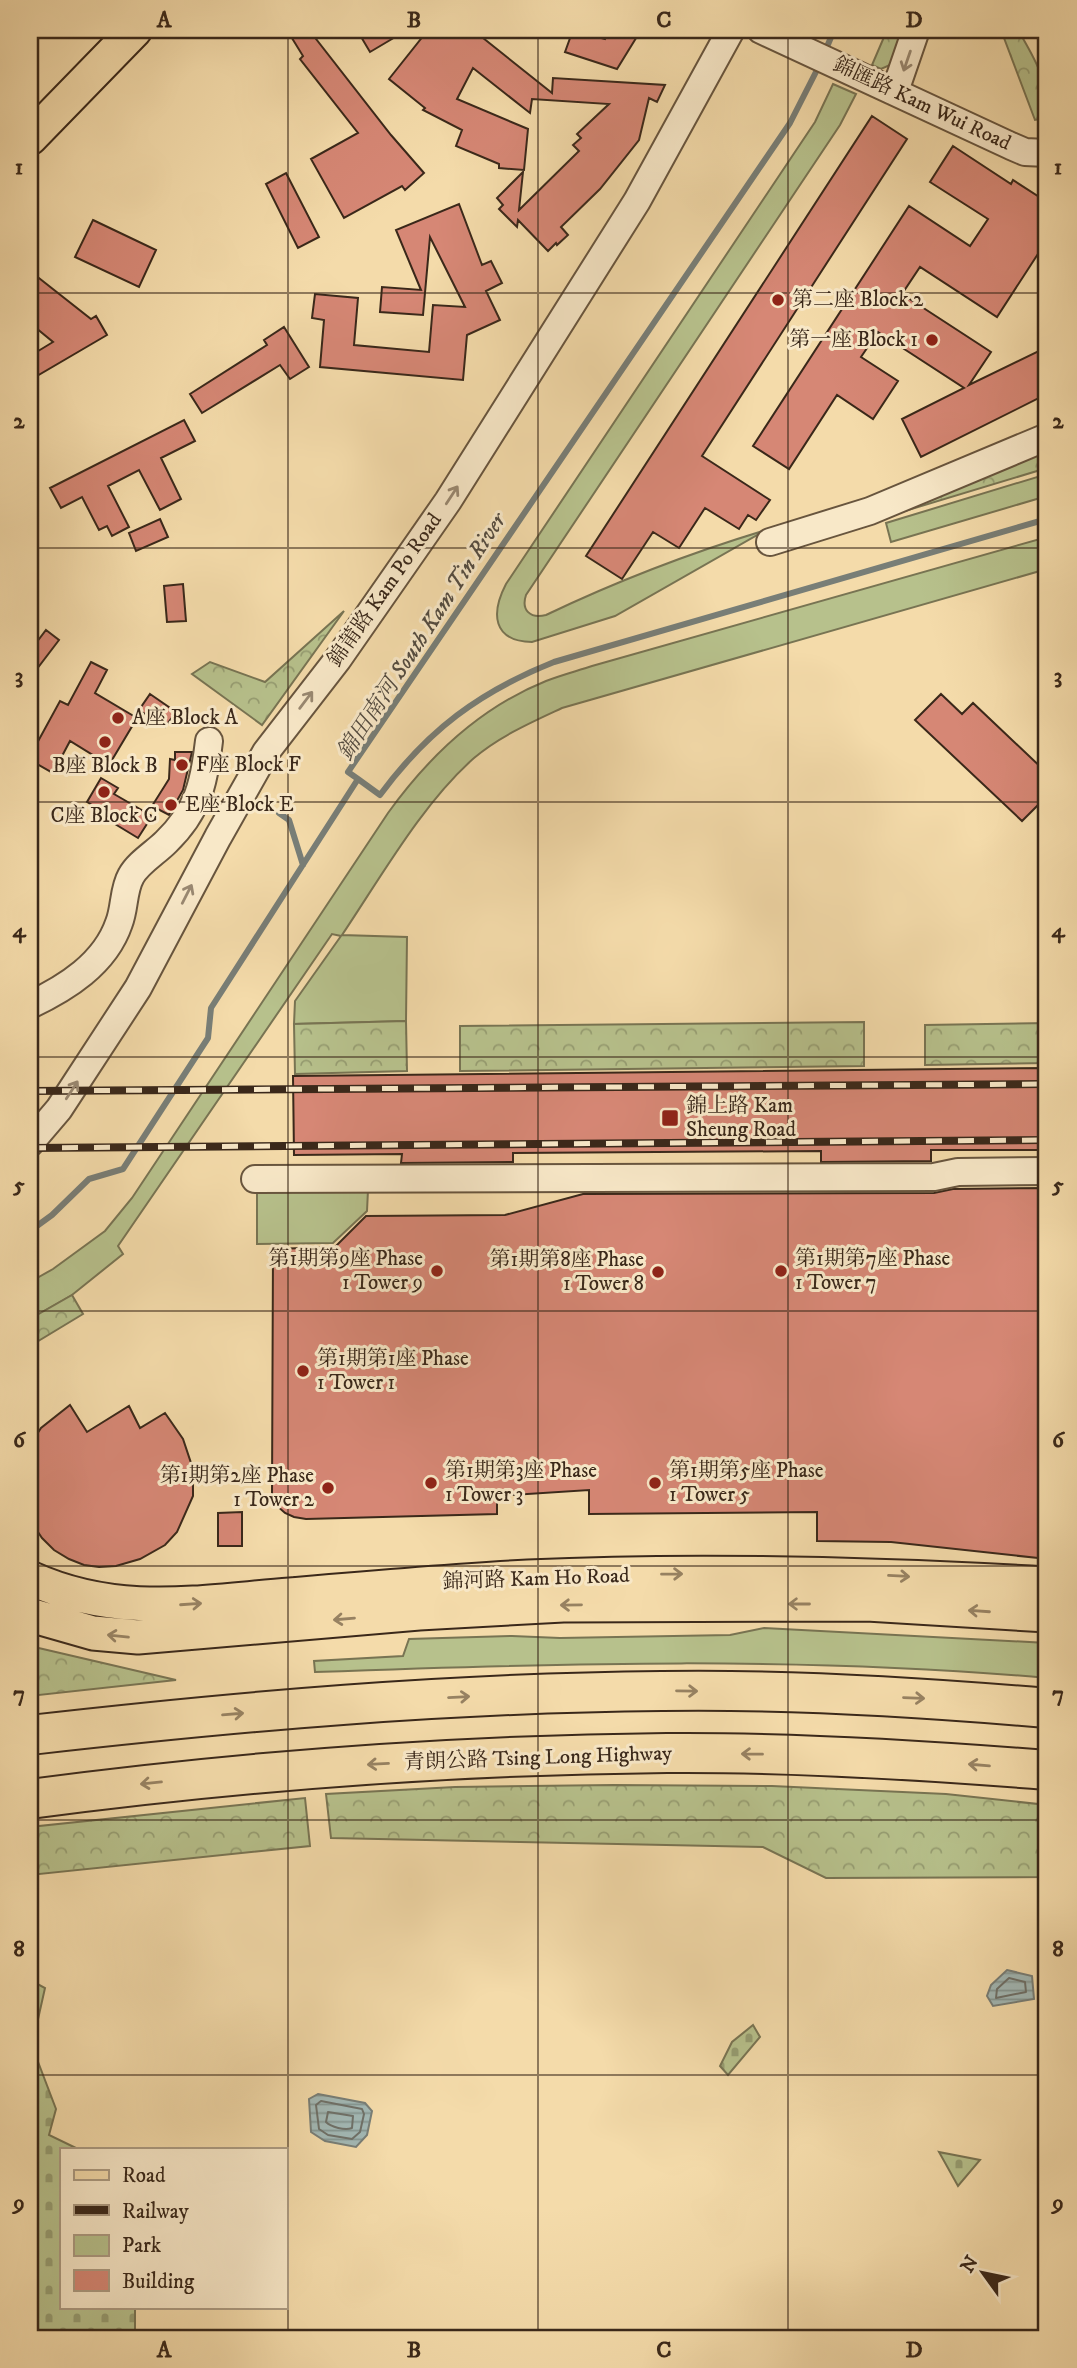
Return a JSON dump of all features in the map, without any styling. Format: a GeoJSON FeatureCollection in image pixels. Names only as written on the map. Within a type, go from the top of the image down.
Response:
{"type":"FeatureCollection","features":[{"type":"Feature","properties":{"kind":"highway"},"geometry":{"type":"LineString","coordinates":[[30,1735],[357,1703],[493,1695],[664,1691],[777,1692],[925,1698],[1047,1708]]}},
{"type":"Feature","properties":{"kind":"highway"},"geometry":{"type":"LineString","coordinates":[[30,1716],[164,1720]]}},
{"type":"Feature","properties":{"kind":"highway","name":"青朗公路 Tsing Long Highway"},"geometry":{"type":"LineString","coordinates":[[30,1799],[141,1784],[491,1758],[668,1753],[778,1755],[947,1762],[1047,1770]]}},
{"type":"Feature","properties":{"kind":"main road"},"geometry":{"type":"LineString","coordinates":[[30,138],[135,30]]}},
{"type":"Feature","properties":{"kind":"main road","name":"錦河路 Kam Ho Road"},"geometry":{"type":"LineString","coordinates":[[30,1578],[58,1590],[99,1600],[160,1606],[529,1577],[794,1573],[1047,1584]]}},
{"type":"Feature","properties":{"kind":"main road","name":"錦河路 Kam Ho Road"},"geometry":{"type":"LineString","coordinates":[[30,1615],[93,1633],[138,1637],[419,1613],[563,1605],[867,1604],[1047,1615]]}},
{"type":"Feature","properties":{"kind":"street","name":"錦莆路 Kam Po Road"},"geometry":{"type":"LineString","coordinates":[[30,1143],[59,1109],[138,988],[211,849],[266,752],[338,659],[448,501],[637,201],[731,30]]}},
{"type":"Feature","properties":{"kind":"street","name":"錦匯路 Kam Wui Road"},"geometry":{"type":"LineString","coordinates":[[761,30],[1011,146],[1025,152],[1047,153]]}},
{"type":"Feature","properties":{"kind":"street"},"geometry":{"type":"LineString","coordinates":[[895,91],[916,30]]}},
{"type":"Feature","properties":{"kind":"street"},"geometry":{"type":"LineString","coordinates":[[770,542],[870,511],[1047,437]]}},
{"type":"Feature","properties":{"kind":"street"},"geometry":{"type":"LineString","coordinates":[[30,1005],[54,994],[78,978],[112,938],[119,924],[131,875],[168,840],[196,802],[204,780],[209,741]]}},
{"type":"Feature","properties":{"kind":"street"},"geometry":{"type":"LineString","coordinates":[[255,1179],[934,1177],[958,1172],[1047,1171]]}},
{"type":"Feature","properties":{"kind":"green space"},"geometry":{"type":"Polygon","coordinates":[[[887,30],[904,30],[890,65],[881,69],[872,65],[887,30]]]}},
{"type":"Feature","properties":{"kind":"green space"},"geometry":{"type":"Polygon","coordinates":[[[1001,30],[1018,30],[1031,52],[1043,81],[1047,118],[1035,120],[1001,30]]]}},
{"type":"Feature","properties":{"kind":"green space"},"geometry":{"type":"Polygon","coordinates":[[[833,84],[856,94],[840,125],[526,595],[526,609],[535,616],[546,615],[654,568],[766,530],[615,616],[532,642],[509,637],[498,624],[497,615],[506,584],[815,122],[833,84]]]}},
{"type":"Feature","properties":{"kind":"green space"},"geometry":{"type":"Polygon","coordinates":[[[1047,449],[1047,468],[885,517],[1047,449]]]}},
{"type":"Feature","properties":{"kind":"green space"},"geometry":{"type":"Polygon","coordinates":[[[1047,474],[1047,496],[891,542],[886,523],[1047,474]]]}},
{"type":"Feature","properties":{"kind":"green space"},"geometry":{"type":"Polygon","coordinates":[[[1047,537],[1047,569],[562,708],[516,730],[484,750],[455,776],[420,819],[342,935],[407,937],[406,1021],[294,1024],[295,1001],[341,936],[332,934],[118,1246],[123,1254],[72,1295],[30,1319],[30,1282],[53,1269],[105,1231],[132,1198],[388,813],[438,753],[477,720],[522,692],[563,675],[1047,537]]]}},
{"type":"Feature","properties":{"kind":"green space"},"geometry":{"type":"Polygon","coordinates":[[[344,611],[262,725],[192,674],[210,662],[265,682],[344,611]]]}},
{"type":"Feature","properties":{"kind":"green space"},"geometry":{"type":"Polygon","coordinates":[[[406,1021],[407,1071],[295,1074],[294,1024],[406,1021]]]}},
{"type":"Feature","properties":{"kind":"green space"},"geometry":{"type":"Polygon","coordinates":[[[864,1022],[864,1066],[460,1071],[460,1026],[864,1022]]]}},
{"type":"Feature","properties":{"kind":"green space"},"geometry":{"type":"Polygon","coordinates":[[[1047,1023],[1047,1063],[925,1065],[925,1025],[1047,1023]]]}},
{"type":"Feature","properties":{"kind":"green space"},"geometry":{"type":"Polygon","coordinates":[[[257,1190],[368,1190],[367,1211],[333,1243],[257,1244],[257,1190]]]}},
{"type":"Feature","properties":{"kind":"green space"},"geometry":{"type":"Polygon","coordinates":[[[72,1295],[83,1314],[30,1346],[30,1319],[72,1295]]]}},
{"type":"Feature","properties":{"kind":"green space"},"geometry":{"type":"Polygon","coordinates":[[[764,1628],[1047,1643],[1047,1678],[864,1667],[681,1663],[315,1672],[314,1661],[403,1656],[409,1639],[730,1635],[764,1628]]]}},
{"type":"Feature","properties":{"kind":"green space"},"geometry":{"type":"Polygon","coordinates":[[[30,1646],[176,1680],[30,1696],[30,1646]]]}},
{"type":"Feature","properties":{"kind":"green space"},"geometry":{"type":"Polygon","coordinates":[[[772,1786],[946,1794],[1047,1805],[1047,1877],[826,1878],[763,1847],[331,1838],[326,1794],[455,1787],[772,1786]]]}},
{"type":"Feature","properties":{"kind":"green space"},"geometry":{"type":"Polygon","coordinates":[[[305,1798],[310,1846],[30,1875],[30,1827],[305,1798]]]}},
{"type":"Feature","properties":{"kind":"green space"},"geometry":{"type":"Polygon","coordinates":[[[30,1980],[45,1988],[32,2046],[56,2109],[49,2135],[76,2148],[60,2148],[60,2308],[135,2308],[135,2338],[30,2338],[30,1980]]]}},
{"type":"Feature","properties":{"kind":"green space"},"geometry":{"type":"Polygon","coordinates":[[[753,2025],[760,2037],[728,2075],[720,2066],[732,2042],[753,2025]]]}},
{"type":"Feature","properties":{"kind":"green space"},"geometry":{"type":"Polygon","coordinates":[[[939,2152],[980,2160],[958,2186],[939,2152]]]}},
{"type":"Feature","properties":{"kind":"water"},"geometry":{"type":"Polygon","coordinates":[[[1007,1970],[1032,1976],[1034,1999],[993,2006],[987,1996],[991,1985],[1007,1970]]]}},
{"type":"Feature","properties":{"kind":"water"},"geometry":{"type":"Polygon","coordinates":[[[318,2094],[365,2103],[372,2111],[367,2135],[356,2147],[325,2141],[311,2132],[309,2099],[318,2094]]]}},
{"type":"Feature","properties":{"kind":"building"},"geometry":{"type":"Polygon","coordinates":[[[287,30],[309,30],[424,173],[405,190],[402,186],[344,218],[311,159],[358,133],[300,59],[303,56],[287,30]]]}},
{"type":"Feature","properties":{"kind":"building"},"geometry":{"type":"Polygon","coordinates":[[[357,30],[407,30],[370,52],[357,30]]]}},
{"type":"Feature","properties":{"kind":"building"},"geometry":{"type":"Polygon","coordinates":[[[428,30],[473,30],[552,93],[553,78],[665,85],[657,102],[649,98],[639,140],[600,189],[561,227],[568,235],[548,251],[518,220],[517,227],[499,209],[503,205],[497,198],[523,172],[519,210],[579,151],[573,145],[581,138],[577,134],[609,104],[532,99],[530,113],[473,68],[457,99],[528,129],[524,170],[499,168],[499,164],[456,146],[462,130],[423,110],[425,108],[389,79],[428,30]]]}},
{"type":"Feature","properties":{"kind":"building"},"geometry":{"type":"Polygon","coordinates":[[[573,30],[605,39],[611,30],[641,30],[617,69],[565,52],[573,30]]]}},
{"type":"Feature","properties":{"kind":"building","name":"第二座 Block 2"},"geometry":{"type":"Polygon","coordinates":[[[872,116],[907,139],[702,456],[770,500],[756,520],[748,515],[739,529],[705,508],[679,548],[653,532],[622,579],[586,556],[872,116]]]}},
{"type":"Feature","properties":{"kind":"building","name":"第一座 Block 1"},"geometry":{"type":"Polygon","coordinates":[[[953,146],[1011,184],[1013,180],[1047,202],[1047,240],[997,317],[920,267],[902,294],[991,352],[969,385],[1047,347],[1047,394],[921,457],[902,419],[964,388],[878,332],[861,357],[898,381],[873,419],[837,395],[789,469],[753,446],[909,206],[970,246],[988,219],[930,182],[953,146]]]}},
{"type":"Feature","properties":{"kind":"building"},"geometry":{"type":"Polygon","coordinates":[[[286,173],[319,237],[298,248],[266,184],[286,173]]]}},
{"type":"Feature","properties":{"kind":"building"},"geometry":{"type":"Polygon","coordinates":[[[459,204],[482,265],[491,261],[502,283],[486,291],[500,320],[467,335],[463,380],[320,367],[324,320],[312,318],[315,294],[358,298],[354,345],[429,352],[433,305],[465,307],[430,237],[423,315],[380,312],[382,287],[421,290],[396,230],[459,204]]]}},
{"type":"Feature","properties":{"kind":"building"},"geometry":{"type":"Polygon","coordinates":[[[93,220],[156,250],[139,287],[75,257],[93,220]]]}},
{"type":"Feature","properties":{"kind":"building"},"geometry":{"type":"Polygon","coordinates":[[[30,271],[91,319],[96,316],[107,335],[30,380],[30,356],[53,342],[30,323],[30,271]]]}},
{"type":"Feature","properties":{"kind":"building"},"geometry":{"type":"Polygon","coordinates":[[[284,327],[309,367],[290,379],[280,365],[202,413],[190,394],[267,345],[264,340],[284,327]]]}},
{"type":"Feature","properties":{"kind":"building"},"geometry":{"type":"Polygon","coordinates":[[[184,420],[195,441],[161,458],[181,499],[160,510],[139,470],[108,486],[129,527],[112,536],[107,526],[99,530],[82,497],[61,508],[50,488],[184,420]]]}},
{"type":"Feature","properties":{"kind":"building"},"geometry":{"type":"Polygon","coordinates":[[[160,519],[168,537],[136,551],[129,533],[160,519]]]}},
{"type":"Feature","properties":{"kind":"building"},"geometry":{"type":"Polygon","coordinates":[[[183,584],[186,621],[167,622],[164,586],[183,584]]]}},
{"type":"Feature","properties":{"kind":"building"},"geometry":{"type":"Polygon","coordinates":[[[46,630],[59,640],[30,678],[30,651],[46,630]]]}},
{"type":"Feature","properties":{"kind":"building"},"geometry":{"type":"Polygon","coordinates":[[[91,662],[107,670],[95,693],[137,718],[109,765],[70,741],[53,773],[30,760],[30,756],[60,701],[68,705],[91,662]]]}},
{"type":"Feature","properties":{"kind":"building"},"geometry":{"type":"Polygon","coordinates":[[[150,694],[176,712],[165,727],[139,710],[150,694]]]}},
{"type":"Feature","properties":{"kind":"building"},"geometry":{"type":"Polygon","coordinates":[[[941,694],[962,714],[973,703],[1047,773],[1047,796],[1022,821],[915,720],[941,694]]]}},
{"type":"Feature","properties":{"kind":"building"},"geometry":{"type":"Polygon","coordinates":[[[175,752],[192,752],[183,790],[169,815],[152,806],[169,779],[170,759],[175,760],[175,752]]]}},
{"type":"Feature","properties":{"kind":"building"},"geometry":{"type":"Polygon","coordinates":[[[101,778],[118,788],[114,794],[152,816],[138,838],[115,824],[118,820],[87,802],[101,778]]]}},
{"type":"Feature","properties":{"kind":"building","name":"錦上路 Kam Sheung Road"},"geometry":{"type":"Polygon","coordinates":[[[1047,1068],[1047,1150],[931,1150],[931,1161],[821,1162],[821,1151],[513,1153],[513,1162],[401,1163],[402,1154],[294,1155],[293,1076],[1047,1068]]]}},
{"type":"Feature","properties":{"kind":"building"},"geometry":{"type":"Polygon","coordinates":[[[1047,1188],[1047,1559],[891,1542],[817,1541],[817,1512],[589,1514],[589,1490],[497,1496],[497,1514],[306,1519],[285,1513],[276,1505],[272,1495],[273,1249],[335,1247],[366,1216],[505,1215],[583,1194],[934,1193],[953,1189],[1047,1188]]]}},
{"type":"Feature","properties":{"kind":"building"},"geometry":{"type":"Polygon","coordinates":[[[70,1405],[87,1432],[129,1406],[140,1428],[165,1413],[183,1439],[193,1469],[193,1496],[177,1532],[165,1545],[140,1559],[116,1566],[99,1567],[69,1559],[54,1550],[42,1538],[30,1520],[30,1445],[41,1428],[70,1405]]]}},
{"type":"Feature","properties":{"kind":"building"},"geometry":{"type":"Polygon","coordinates":[[[242,1512],[242,1546],[218,1546],[218,1513],[242,1512]]]}},
{"type":"Feature","properties":{"kind":"waterway","name":"錦田南河 South Kam Tin River"},"geometry":{"type":"LineString","coordinates":[[824,54],[834,30]]}},
{"type":"Feature","properties":{"kind":"waterway","name":"錦田南河 South Kam Tin River"},"geometry":{"type":"LineString","coordinates":[[30,1231],[52,1215],[89,1179],[123,1169],[208,1038],[211,1008],[358,779],[348,772],[790,123],[820,64]]}},
{"type":"Feature","properties":{"kind":"waterway"},"geometry":{"type":"LineString","coordinates":[[358,779],[380,795],[417,751],[457,715],[502,686],[554,662],[1047,519]]}},
{"type":"Feature","properties":{"kind":"waterway"},"geometry":{"type":"LineString","coordinates":[[279,813],[289,820],[303,865]]}},
{"type":"Feature","properties":{"kind":"railway"},"geometry":{"type":"LineString","coordinates":[[30,1091],[1047,1084]]}},
{"type":"Feature","properties":{"kind":"railway"},"geometry":{"type":"LineString","coordinates":[[30,1148],[1047,1140]]}},
{"type":"Feature","properties":{"kind":"place","name":"第二座 Block 2"},"geometry":{"type":"Point","coordinates":[778,300]}},
{"type":"Feature","properties":{"kind":"place","name":"第一座 Block 1"},"geometry":{"type":"Point","coordinates":[932,340]}},
{"type":"Feature","properties":{"kind":"place","name":"A座 Block A"},"geometry":{"type":"Point","coordinates":[118,718]}},
{"type":"Feature","properties":{"kind":"place","name":"B座 Block B"},"geometry":{"type":"Point","coordinates":[105,742]}},
{"type":"Feature","properties":{"kind":"place","name":"F座 Block F"},"geometry":{"type":"Point","coordinates":[182,765]}},
{"type":"Feature","properties":{"kind":"place","name":"C座 Block C"},"geometry":{"type":"Point","coordinates":[104,792]}},
{"type":"Feature","properties":{"kind":"place","name":"E座 Block E"},"geometry":{"type":"Point","coordinates":[171,805]}},
{"type":"Feature","properties":{"kind":"place","name":"錦上路 Kam Sheung Road"},"geometry":{"type":"Point","coordinates":[670,1118]}},
{"type":"Feature","properties":{"kind":"place","name":"第1期第9座 Phase 1 Tower 9"},"geometry":{"type":"Point","coordinates":[437,1271]}},
{"type":"Feature","properties":{"kind":"place","name":"第1期第7座 Phase 1 Tower 7"},"geometry":{"type":"Point","coordinates":[781,1271]}},
{"type":"Feature","properties":{"kind":"place","name":"第1期第8座 Phase 1 Tower 8"},"geometry":{"type":"Point","coordinates":[658,1272]}},
{"type":"Feature","properties":{"kind":"place","name":"第1期第1座 Phase 1 Tower 1"},"geometry":{"type":"Point","coordinates":[303,1371]}},
{"type":"Feature","properties":{"kind":"place","name":"第1期第3座 Phase 1 Tower 3"},"geometry":{"type":"Point","coordinates":[431,1483]}},
{"type":"Feature","properties":{"kind":"place","name":"第1期第5座 Phase 1 Tower 5"},"geometry":{"type":"Point","coordinates":[655,1483]}},
{"type":"Feature","properties":{"kind":"place","name":"第1期第2座 Phase 1 Tower 2"},"geometry":{"type":"Point","coordinates":[328,1488]}}]}
